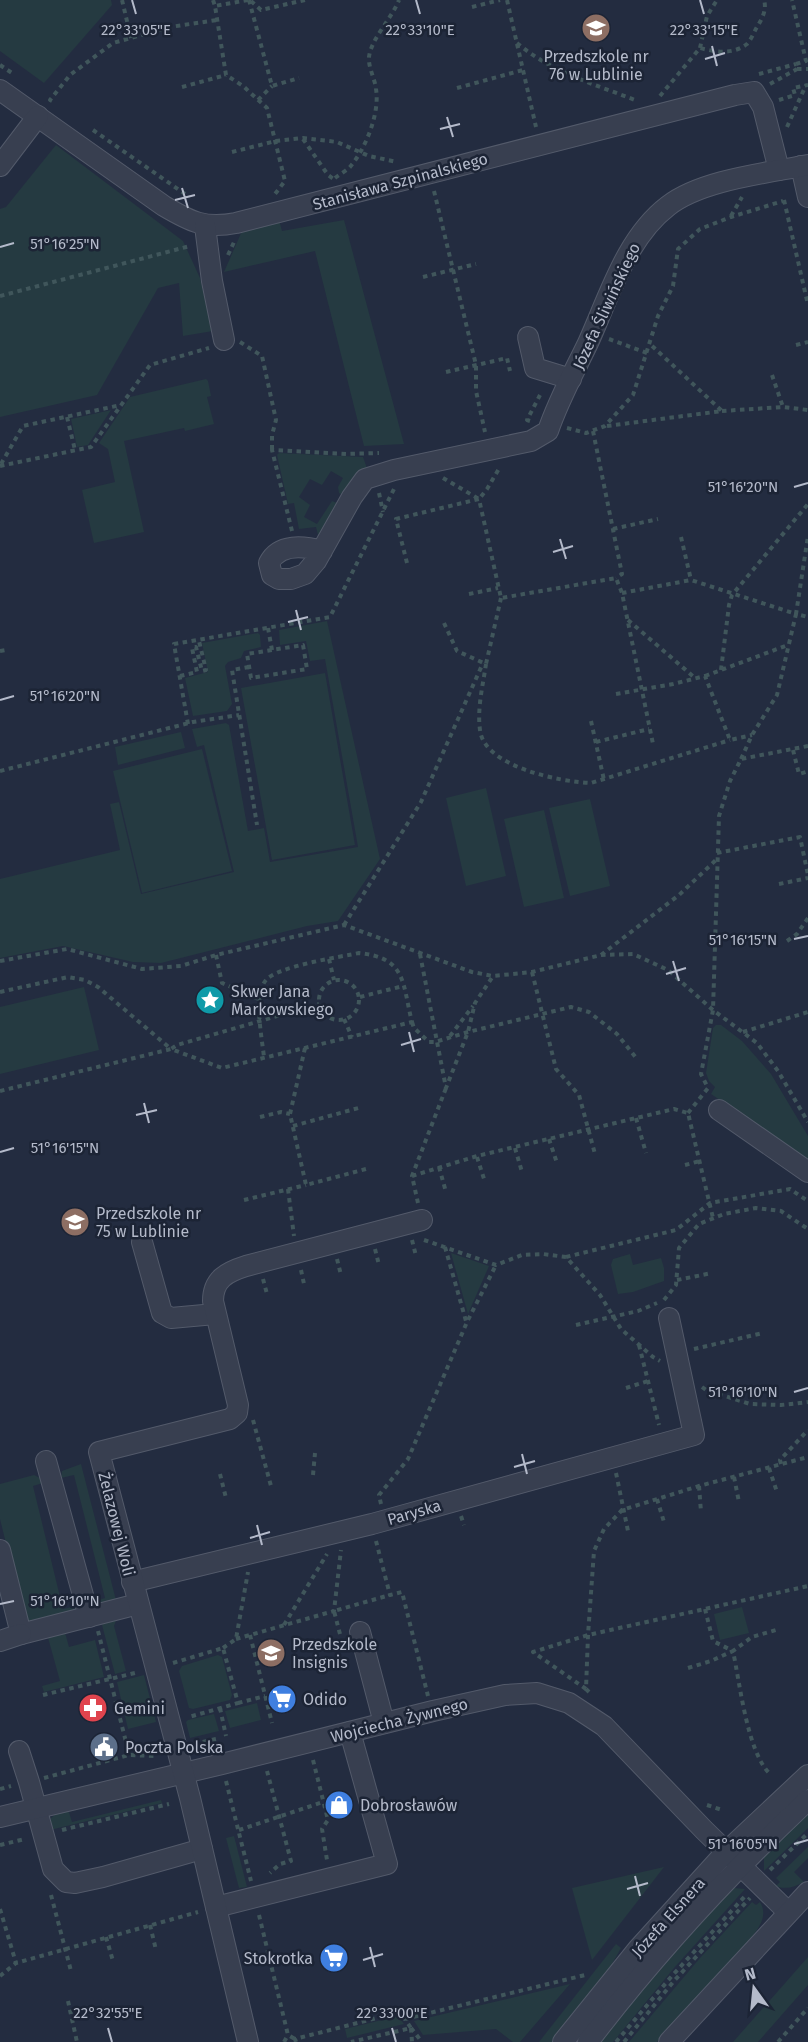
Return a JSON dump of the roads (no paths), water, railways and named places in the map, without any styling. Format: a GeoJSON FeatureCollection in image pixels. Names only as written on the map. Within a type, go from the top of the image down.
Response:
{"type":"FeatureCollection","features":[{"type":"Feature","properties":{"kind":"street","name":"Stanisława Szpinalskiego"},"geometry":{"type":"LineString","coordinates":[[0,90],[164,206],[191,222],[205,226],[236,223],[754,92],[763,107],[778,170]]}},
{"type":"Feature","properties":{"kind":"street"},"geometry":{"type":"LineString","coordinates":[[0,166],[38,116]]}},
{"type":"Feature","properties":{"kind":"street"},"geometry":{"type":"LineString","coordinates":[[804,165],[808,196]]}},
{"type":"Feature","properties":{"kind":"street","name":"Józefa Śliwińskiego"},"geometry":{"type":"LineString","coordinates":[[322,550],[365,479],[394,470],[521,443],[548,431],[563,376],[592,333],[636,241],[645,227],[667,206],[704,188],[804,165]]}},
{"type":"Feature","properties":{"kind":"street"},"geometry":{"type":"LineString","coordinates":[[205,226],[212,281],[224,339]]}},
{"type":"Feature","properties":{"kind":"street"},"geometry":{"type":"LineString","coordinates":[[528,337],[535,368],[563,376]]}},
{"type":"Feature","properties":{"kind":"street"},"geometry":{"type":"LineString","coordinates":[[296,547],[322,550],[305,574],[291,579],[279,579],[272,575],[268,563],[272,555],[296,547]]}},
{"type":"Feature","properties":{"kind":"street"},"geometry":{"type":"LineString","coordinates":[[719,1110],[808,1172]]}},
{"type":"Feature","properties":{"kind":"street","name":"Żelazowej Woli"},"geometry":{"type":"LineString","coordinates":[[248,2042],[183,1773],[99,1452],[230,1419],[237,1413],[238,1405],[215,1314],[213,1292],[222,1276],[230,1271],[422,1220]]}},
{"type":"Feature","properties":{"kind":"street"},"geometry":{"type":"LineString","coordinates":[[142,1242],[162,1313],[171,1318],[215,1314]]}},
{"type":"Feature","properties":{"kind":"street","name":"Paryska"},"geometry":{"type":"LineString","coordinates":[[132,1582],[372,1524],[694,1436],[669,1318]]}},
{"type":"Feature","properties":{"kind":"street"},"geometry":{"type":"LineString","coordinates":[[46,1461],[91,1616]]}},
{"type":"Feature","properties":{"kind":"street"},"geometry":{"type":"LineString","coordinates":[[0,1550],[21,1634]]}},
{"type":"Feature","properties":{"kind":"street"},"geometry":{"type":"LineString","coordinates":[[0,1641],[138,1604]]}},
{"type":"Feature","properties":{"kind":"street"},"geometry":{"type":"LineString","coordinates":[[360,1632],[384,1723]]}},
{"type":"Feature","properties":{"kind":"street","name":"Wojciecha Żywnego"},"geometry":{"type":"LineString","coordinates":[[0,1817],[433,1711],[529,1692],[569,1703],[604,1726],[733,1858],[756,1888],[788,1912]]}},
{"type":"Feature","properties":{"kind":"street"},"geometry":{"type":"LineString","coordinates":[[216,1907],[387,1864],[350,1732]]}},
{"type":"Feature","properties":{"kind":"street"},"geometry":{"type":"LineString","coordinates":[[19,1751],[53,1869],[66,1882],[75,1883],[103,1877],[202,1849]]}},
{"type":"Feature","properties":{"kind":"street","name":"Józefa Elsnera"},"geometry":{"type":"LineString","coordinates":[[588,2042],[733,1858],[808,1775]]}},
{"type":"Feature","properties":{"kind":"street","name":"Józefa Elsnera"},"geometry":{"type":"LineString","coordinates":[[562,2042],[644,1942],[733,1858],[808,1800]]}},
{"type":"Feature","properties":{"kind":"street"},"geometry":{"type":"LineString","coordinates":[[669,2042],[808,1892]]}},
{"type":"Feature","properties":{"kind":"place","name":"Przedszkole nr 76 w Lublinie"},"geometry":{"type":"Point","coordinates":[596,28]}},
{"type":"Feature","properties":{"kind":"place","name":"Skwer Jana Markowskiego"},"geometry":{"type":"Point","coordinates":[210,1000]}},
{"type":"Feature","properties":{"kind":"place","name":"Przedszkole nr 75 w Lublinie"},"geometry":{"type":"Point","coordinates":[75,1222]}},
{"type":"Feature","properties":{"kind":"place","name":"Przedszkole Insignis"},"geometry":{"type":"Point","coordinates":[271,1653]}},
{"type":"Feature","properties":{"kind":"place","name":"Odido"},"geometry":{"type":"Point","coordinates":[282,1699]}},
{"type":"Feature","properties":{"kind":"place","name":"Gemini"},"geometry":{"type":"Point","coordinates":[93,1708]}},
{"type":"Feature","properties":{"kind":"place","name":"Poczta Polska"},"geometry":{"type":"Point","coordinates":[104,1747]}},
{"type":"Feature","properties":{"kind":"place","name":"Dobrosławów"},"geometry":{"type":"Point","coordinates":[339,1805]}},
{"type":"Feature","properties":{"kind":"place","name":"Stokrotka"},"geometry":{"type":"Point","coordinates":[334,1958]}}]}
